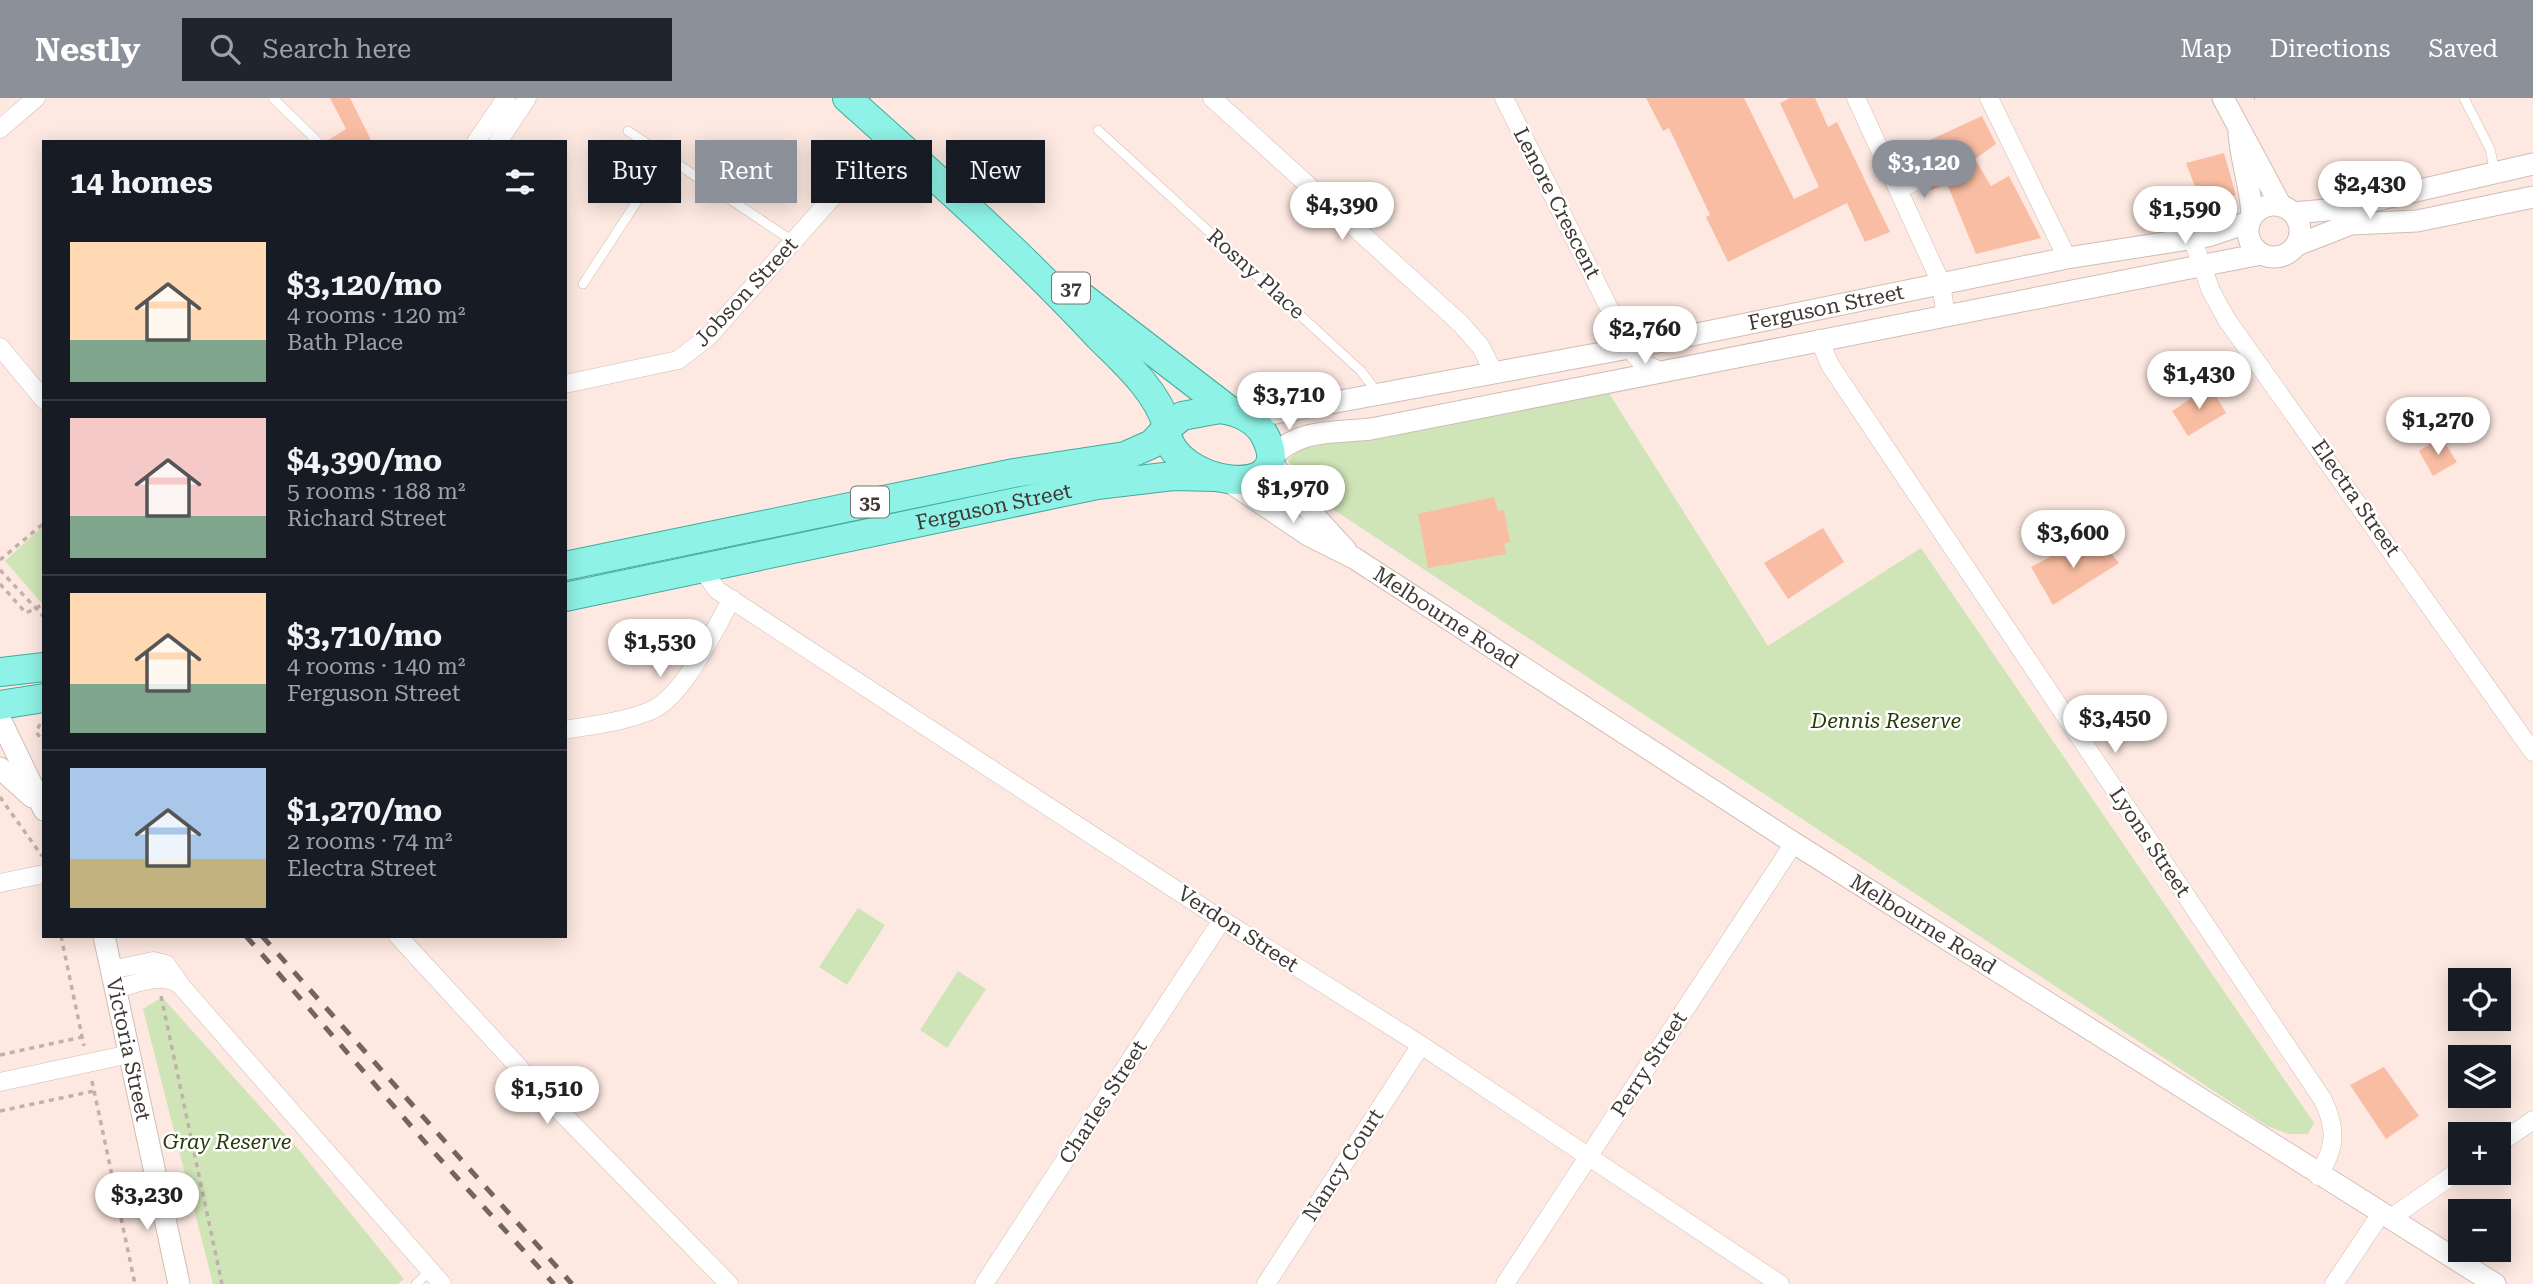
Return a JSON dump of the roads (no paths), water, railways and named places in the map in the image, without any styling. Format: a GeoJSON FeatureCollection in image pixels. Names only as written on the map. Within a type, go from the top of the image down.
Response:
{"type":"FeatureCollection","features":[{"type":"Feature","properties":{"kind":"main road","name":"37"},"geometry":{"type":"LineString","coordinates":[[847,98],[994,230],[1138,378],[1167,427]]}},
{"type":"Feature","properties":{"kind":"main road","name":"37"},"geometry":{"type":"LineString","coordinates":[[994,230],[1233,412]]}},
{"type":"Feature","properties":{"kind":"main road","name":"35"},"geometry":{"type":"LineString","coordinates":[[1167,427],[1198,412],[1233,412]]}},
{"type":"Feature","properties":{"kind":"main road"},"geometry":{"type":"LineString","coordinates":[[1233,412],[1250,419],[1262,430],[1269,445],[1270,460]]}},
{"type":"Feature","properties":{"kind":"main road"},"geometry":{"type":"LineString","coordinates":[[1167,427],[1170,441],[1186,462],[1222,479]]}},
{"type":"Feature","properties":{"kind":"main road","name":"Ferguson Street"},"geometry":{"type":"LineString","coordinates":[[567,566],[1014,473],[1125,456],[1152,444],[1167,427]]}},
{"type":"Feature","properties":{"kind":"main road","name":"35"},"geometry":{"type":"LineString","coordinates":[[1222,479],[1256,478],[1266,470],[1270,460]]}},
{"type":"Feature","properties":{"kind":"main road","name":"Ferguson Street"},"geometry":{"type":"LineString","coordinates":[[567,597],[1097,485],[1173,476],[1222,479]]}},
{"type":"Feature","properties":{"kind":"main road"},"geometry":{"type":"LineString","coordinates":[[695,538],[702,569]]}},
{"type":"Feature","properties":{"kind":"main road"},"geometry":{"type":"LineString","coordinates":[[0,672],[42,667]]}},
{"type":"Feature","properties":{"kind":"main road"},"geometry":{"type":"LineString","coordinates":[[0,705],[42,698]]}},
{"type":"Feature","properties":{"kind":"street"},"geometry":{"type":"LineString","coordinates":[[0,129],[36,98]]}},
{"type":"Feature","properties":{"kind":"street"},"geometry":{"type":"LineString","coordinates":[[477,140],[506,98]]}},
{"type":"Feature","properties":{"kind":"street"},"geometry":{"type":"LineString","coordinates":[[499,140],[527,98]]}},
{"type":"Feature","properties":{"kind":"street"},"geometry":{"type":"LineString","coordinates":[[1212,98],[1461,324],[1476,340],[1493,371]]}},
{"type":"Feature","properties":{"kind":"street","name":"Lenore Crescent"},"geometry":{"type":"LineString","coordinates":[[1504,98],[1629,348],[1642,363],[1660,370]]}},
{"type":"Feature","properties":{"kind":"street"},"geometry":{"type":"LineString","coordinates":[[1856,98],[1941,283],[1946,317]]}},
{"type":"Feature","properties":{"kind":"street"},"geometry":{"type":"LineString","coordinates":[[1989,98],[2067,258]]}},
{"type":"Feature","properties":{"kind":"street"},"geometry":{"type":"LineString","coordinates":[[2223,98],[2239,131],[2301,232],[2297,245]]}},
{"type":"Feature","properties":{"kind":"street"},"geometry":{"type":"LineString","coordinates":[[2239,131],[2241,160],[2250,188],[2249,240],[2261,254]]}},
{"type":"Feature","properties":{"kind":"street","name":"Jobson Street"},"geometry":{"type":"LineString","coordinates":[[567,384],[678,360],[708,337],[888,135]]}},
{"type":"Feature","properties":{"kind":"street"},"geometry":{"type":"LineString","coordinates":[[2287,209],[2338,208],[2533,164]]}},
{"type":"Feature","properties":{"kind":"street"},"geometry":{"type":"LineString","coordinates":[[2297,245],[2351,223],[2417,220],[2533,197]]}},
{"type":"Feature","properties":{"kind":"street","name":"35"},"geometry":{"type":"LineString","coordinates":[[2251,219],[2265,206],[2287,209]]}},
{"type":"Feature","properties":{"kind":"street","name":"Ferguson Street"},"geometry":{"type":"LineString","coordinates":[[1233,412],[1264,415],[1629,348],[2067,258],[2192,238],[2251,219]]}},
{"type":"Feature","properties":{"kind":"street","name":"Electra Street"},"geometry":{"type":"LineString","coordinates":[[2192,238],[2201,265],[2227,320],[2533,752]]}},
{"type":"Feature","properties":{"kind":"street","name":"35"},"geometry":{"type":"LineString","coordinates":[[2261,254],[2281,257],[2297,245]]}},
{"type":"Feature","properties":{"kind":"street","name":"Ferguson Street"},"geometry":{"type":"LineString","coordinates":[[1270,460],[1283,447],[1306,435],[1371,429],[1660,370],[1946,317],[2261,254]]}},
{"type":"Feature","properties":{"kind":"street","name":"Lyons Street"},"geometry":{"type":"LineString","coordinates":[[1819,339],[1830,365],[2323,1100],[2333,1120],[2333,1135],[2330,1157],[2318,1176]]}},
{"type":"Feature","properties":{"kind":"street"},"geometry":{"type":"LineString","coordinates":[[0,347],[42,398]]}},
{"type":"Feature","properties":{"kind":"street","name":"Melbourne Road"},"geometry":{"type":"LineString","coordinates":[[1270,460],[1314,517],[1354,558]]}},
{"type":"Feature","properties":{"kind":"street","name":"Melbourne Road"},"geometry":{"type":"LineString","coordinates":[[1222,479],[1308,535],[1354,558],[1794,843],[2318,1176],[2387,1215],[2494,1284]]}},
{"type":"Feature","properties":{"kind":"street","name":"Verdon Street"},"geometry":{"type":"LineString","coordinates":[[702,569],[709,583],[732,599],[1222,920],[1421,1045],[1780,1284]]}},
{"type":"Feature","properties":{"kind":"street"},"geometry":{"type":"LineString","coordinates":[[567,730],[642,713],[667,701],[679,687],[732,599]]}},
{"type":"Feature","properties":{"kind":"street"},"geometry":{"type":"LineString","coordinates":[[0,719],[41,806]]}},
{"type":"Feature","properties":{"kind":"street"},"geometry":{"type":"LineString","coordinates":[[0,768],[41,806]]}},
{"type":"Feature","properties":{"kind":"street","name":"Perry Street"},"geometry":{"type":"LineString","coordinates":[[1505,1284],[1794,843]]}},
{"type":"Feature","properties":{"kind":"street"},"geometry":{"type":"LineString","coordinates":[[0,883],[42,874]]}},
{"type":"Feature","properties":{"kind":"street","name":"Charles Street"},"geometry":{"type":"LineString","coordinates":[[984,1284],[1222,920]]}},
{"type":"Feature","properties":{"kind":"street","name":"Victoria Street"},"geometry":{"type":"LineString","coordinates":[[104,938],[179,1284]]}},
{"type":"Feature","properties":{"kind":"street"},"geometry":{"type":"LineString","coordinates":[[400,938],[549,1100],[729,1284]]}},
{"type":"Feature","properties":{"kind":"street"},"geometry":{"type":"LineString","coordinates":[[113,979],[160,962],[168,966],[182,986],[436,1278]]}},
{"type":"Feature","properties":{"kind":"street"},"geometry":{"type":"LineString","coordinates":[[113,979],[172,980],[182,986]]}},
{"type":"Feature","properties":{"kind":"street","name":"Nancy Court"},"geometry":{"type":"LineString","coordinates":[[1266,1284],[1421,1045]]}},
{"type":"Feature","properties":{"kind":"street"},"geometry":{"type":"LineString","coordinates":[[0,1083],[130,1054]]}},
{"type":"Feature","properties":{"kind":"street"},"geometry":{"type":"LineString","coordinates":[[2511,1136],[2533,1120]]}},
{"type":"Feature","properties":{"kind":"street"},"geometry":{"type":"LineString","coordinates":[[2334,1284],[2387,1215],[2448,1177]]}},
{"type":"Feature","properties":{"kind":"lane"},"geometry":{"type":"LineString","coordinates":[[273,98],[316,140]]}},
{"type":"Feature","properties":{"kind":"lane"},"geometry":{"type":"LineString","coordinates":[[2464,98],[2490,149],[2495,172]]}},
{"type":"Feature","properties":{"kind":"lane","name":"Rosny Place"},"geometry":{"type":"LineString","coordinates":[[1098,130],[1362,371],[1378,394]]}},
{"type":"Feature","properties":{"kind":"lane"},"geometry":{"type":"LineString","coordinates":[[628,131],[641,140]]}},
{"type":"Feature","properties":{"kind":"lane"},"geometry":{"type":"LineString","coordinates":[[681,167],[794,242]]}},
{"type":"Feature","properties":{"kind":"lane"},"geometry":{"type":"LineString","coordinates":[[1900,193],[1919,185]]}},
{"type":"Feature","properties":{"kind":"lane"},"geometry":{"type":"LineString","coordinates":[[583,284],[636,203]]}},
{"type":"Feature","properties":{"kind":"lane"},"geometry":{"type":"LineString","coordinates":[[416,1284],[436,1278]]}},
{"type":"Feature","properties":{"kind":"railway"},"geometry":{"type":"LineString","coordinates":[[248,938],[431,1149],[554,1284]]}},
{"type":"Feature","properties":{"kind":"railway"},"geometry":{"type":"LineString","coordinates":[[264,938],[572,1284]]}},
{"type":"Feature","properties":{"kind":"park label","name":"Dennis Reserve"},"geometry":{"type":"Point","coordinates":[1886,721]}},
{"type":"Feature","properties":{"kind":"park label","name":"Gray Reserve"},"geometry":{"type":"Point","coordinates":[227,1142]}}]}
